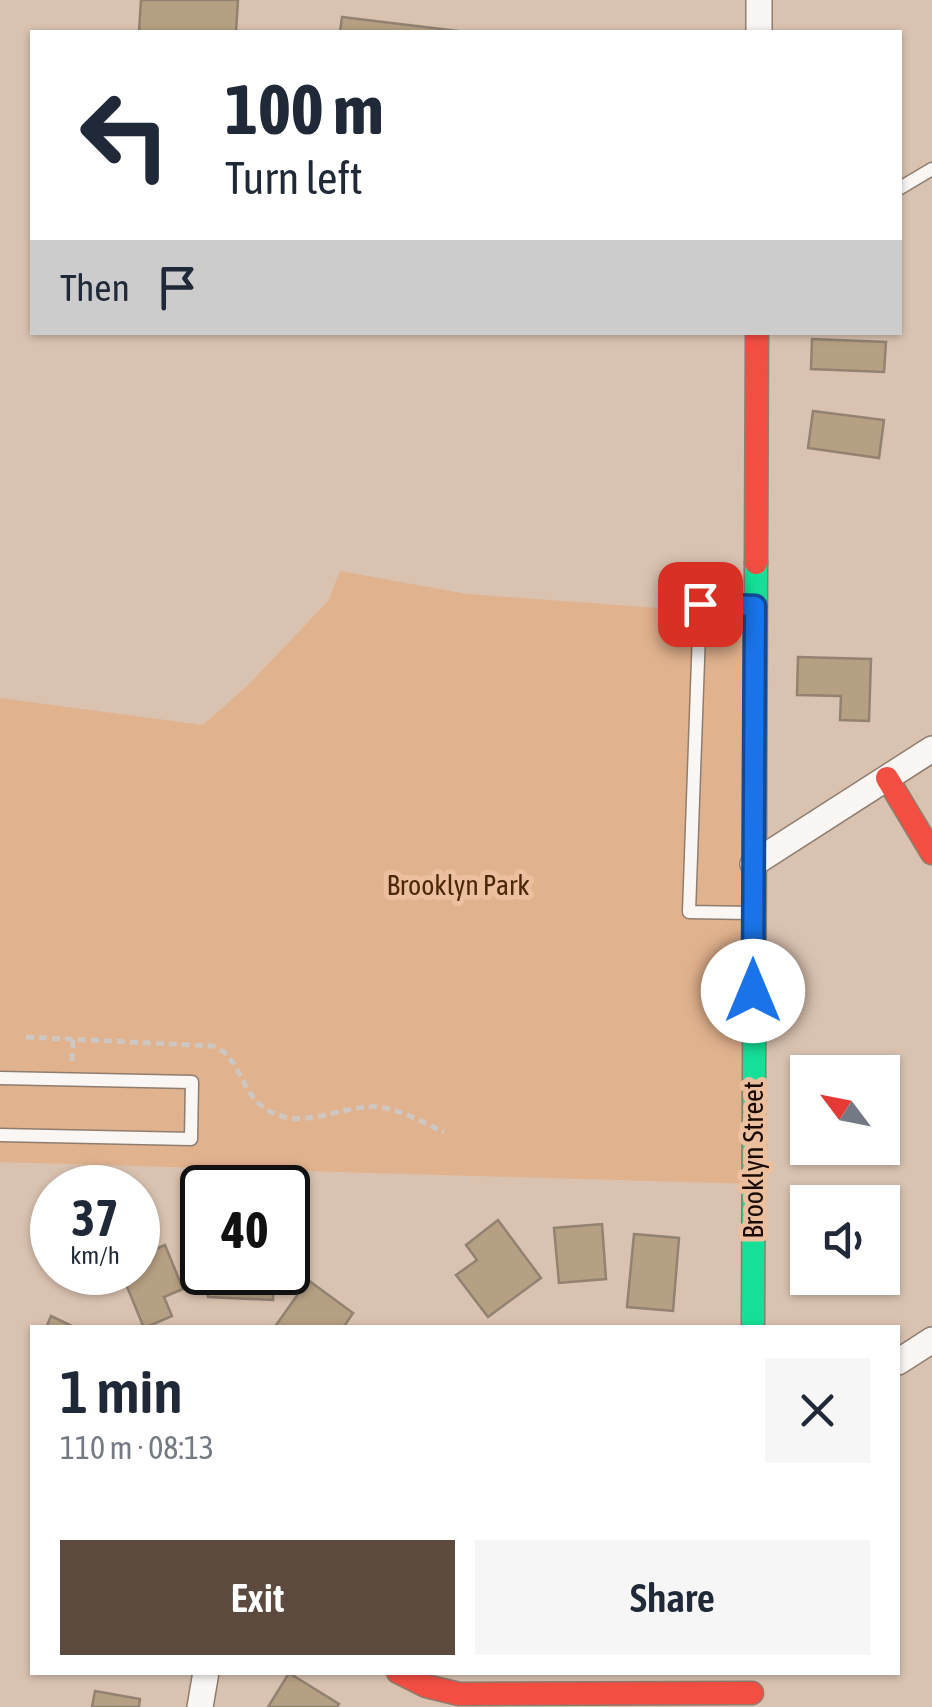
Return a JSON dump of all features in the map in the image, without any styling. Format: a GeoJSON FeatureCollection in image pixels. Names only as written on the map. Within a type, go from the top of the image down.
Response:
{"type":"FeatureCollection","features":[{"type":"Feature","properties":{"kind":"street"},"geometry":{"type":"LineString","coordinates":[[759,0],[759,30]]}},
{"type":"Feature","properties":{"kind":"street","name":"Brooklyn Street"},"geometry":{"type":"LineString","coordinates":[[753,1325],[757,335]]}},
{"type":"Feature","properties":{"kind":"street"},"geometry":{"type":"LineString","coordinates":[[753,864],[932,749]]}},
{"type":"Feature","properties":{"kind":"street"},"geometry":{"type":"LineString","coordinates":[[887,778],[932,854]]}},
{"type":"Feature","properties":{"kind":"street"},"geometry":{"type":"LineString","coordinates":[[900,1361],[932,1340]]}},
{"type":"Feature","properties":{"kind":"street"},"geometry":{"type":"LineString","coordinates":[[200,1707],[205,1675]]}},
{"type":"Feature","properties":{"kind":"street"},"geometry":{"type":"LineString","coordinates":[[404,1675],[426,1686],[459,1694],[752,1691]]}},
{"type":"Feature","properties":{"kind":"lane"},"geometry":{"type":"LineString","coordinates":[[902,187],[932,169]]}},
{"type":"Feature","properties":{"kind":"lane"},"geometry":{"type":"LineString","coordinates":[[753,914],[689,912],[700,604],[755,606]]}},
{"type":"Feature","properties":{"kind":"lane"},"geometry":{"type":"LineString","coordinates":[[0,1078],[192,1082],[191,1139],[0,1135]]}},
{"type":"Feature","properties":{"kind":"path"},"geometry":{"type":"LineString","coordinates":[[26,1037],[213,1046],[230,1056],[246,1090],[268,1111],[285,1117],[310,1118],[360,1108],[382,1108],[444,1132]]}},
{"type":"Feature","properties":{"kind":"green space","name":"Brooklyn Park"},"geometry":{"type":"Polygon","coordinates":[[[340,571],[467,594],[755,615],[753,1184],[310,1171],[310,1165],[180,1167],[0,1162],[0,698],[203,725],[247,686],[328,601],[340,571]]]}},
{"type":"Feature","properties":{"kind":"building"},"geometry":{"type":"Polygon","coordinates":[[[141,0],[238,0],[236,30],[139,30],[141,0]]]}},
{"type":"Feature","properties":{"kind":"building"},"geometry":{"type":"Polygon","coordinates":[[[342,17],[449,30],[340,30],[342,17]]]}},
{"type":"Feature","properties":{"kind":"building"},"geometry":{"type":"Polygon","coordinates":[[[812,339],[886,342],[884,372],[811,369],[812,339]]]}},
{"type":"Feature","properties":{"kind":"building"},"geometry":{"type":"Polygon","coordinates":[[[813,411],[884,420],[879,458],[808,448],[813,411]]]}},
{"type":"Feature","properties":{"kind":"building"},"geometry":{"type":"Polygon","coordinates":[[[798,657],[871,659],[869,721],[840,720],[841,696],[797,695],[798,657]]]}},
{"type":"Feature","properties":{"kind":"building"},"geometry":{"type":"Polygon","coordinates":[[[498,1220],[541,1278],[488,1317],[456,1275],[477,1260],[466,1245],[498,1220]]]}},
{"type":"Feature","properties":{"kind":"building"},"geometry":{"type":"Polygon","coordinates":[[[602,1224],[606,1279],[559,1283],[554,1228],[602,1224]]]}},
{"type":"Feature","properties":{"kind":"building"},"geometry":{"type":"Polygon","coordinates":[[[634,1234],[679,1238],[673,1311],[627,1307],[634,1234]]]}},
{"type":"Feature","properties":{"kind":"building"},"geometry":{"type":"Polygon","coordinates":[[[165,1245],[180,1290],[164,1297],[172,1316],[143,1325],[130,1295],[160,1295],[160,1247],[165,1245]]]}},
{"type":"Feature","properties":{"kind":"building"},"geometry":{"type":"Polygon","coordinates":[[[310,1281],[353,1313],[345,1325],[276,1325],[297,1295],[310,1295],[310,1281]]]}},
{"type":"Feature","properties":{"kind":"building"},"geometry":{"type":"Polygon","coordinates":[[[208,1295],[273,1295],[273,1300],[208,1295]]]}},
{"type":"Feature","properties":{"kind":"building"},"geometry":{"type":"Polygon","coordinates":[[[51,1316],[70,1325],[47,1325],[51,1316]]]}},
{"type":"Feature","properties":{"kind":"building"},"geometry":{"type":"Polygon","coordinates":[[[288,1675],[339,1704],[337,1707],[268,1707],[288,1675]]]}},
{"type":"Feature","properties":{"kind":"building"},"geometry":{"type":"Polygon","coordinates":[[[95,1691],[140,1699],[139,1707],[92,1707],[95,1691]]]}},
{"type":"Feature","properties":{"kind":"traffic: fast"},"geometry":{"type":"LineString","coordinates":[[753,1325],[756,563]]}},
{"type":"Feature","properties":{"kind":"traffic: jam"},"geometry":{"type":"LineString","coordinates":[[756,563],[757,335]]}},
{"type":"Feature","properties":{"kind":"traffic: jam"},"geometry":{"type":"LineString","coordinates":[[887,778],[932,853]]}},
{"type":"Feature","properties":{"kind":"traffic: jam"},"geometry":{"type":"LineString","coordinates":[[404,1675],[426,1686],[459,1694],[752,1693]]}},
{"type":"Feature","properties":{"kind":"route"},"geometry":{"type":"LineString","coordinates":[[700,604],[755,606],[753,991]]}}]}
